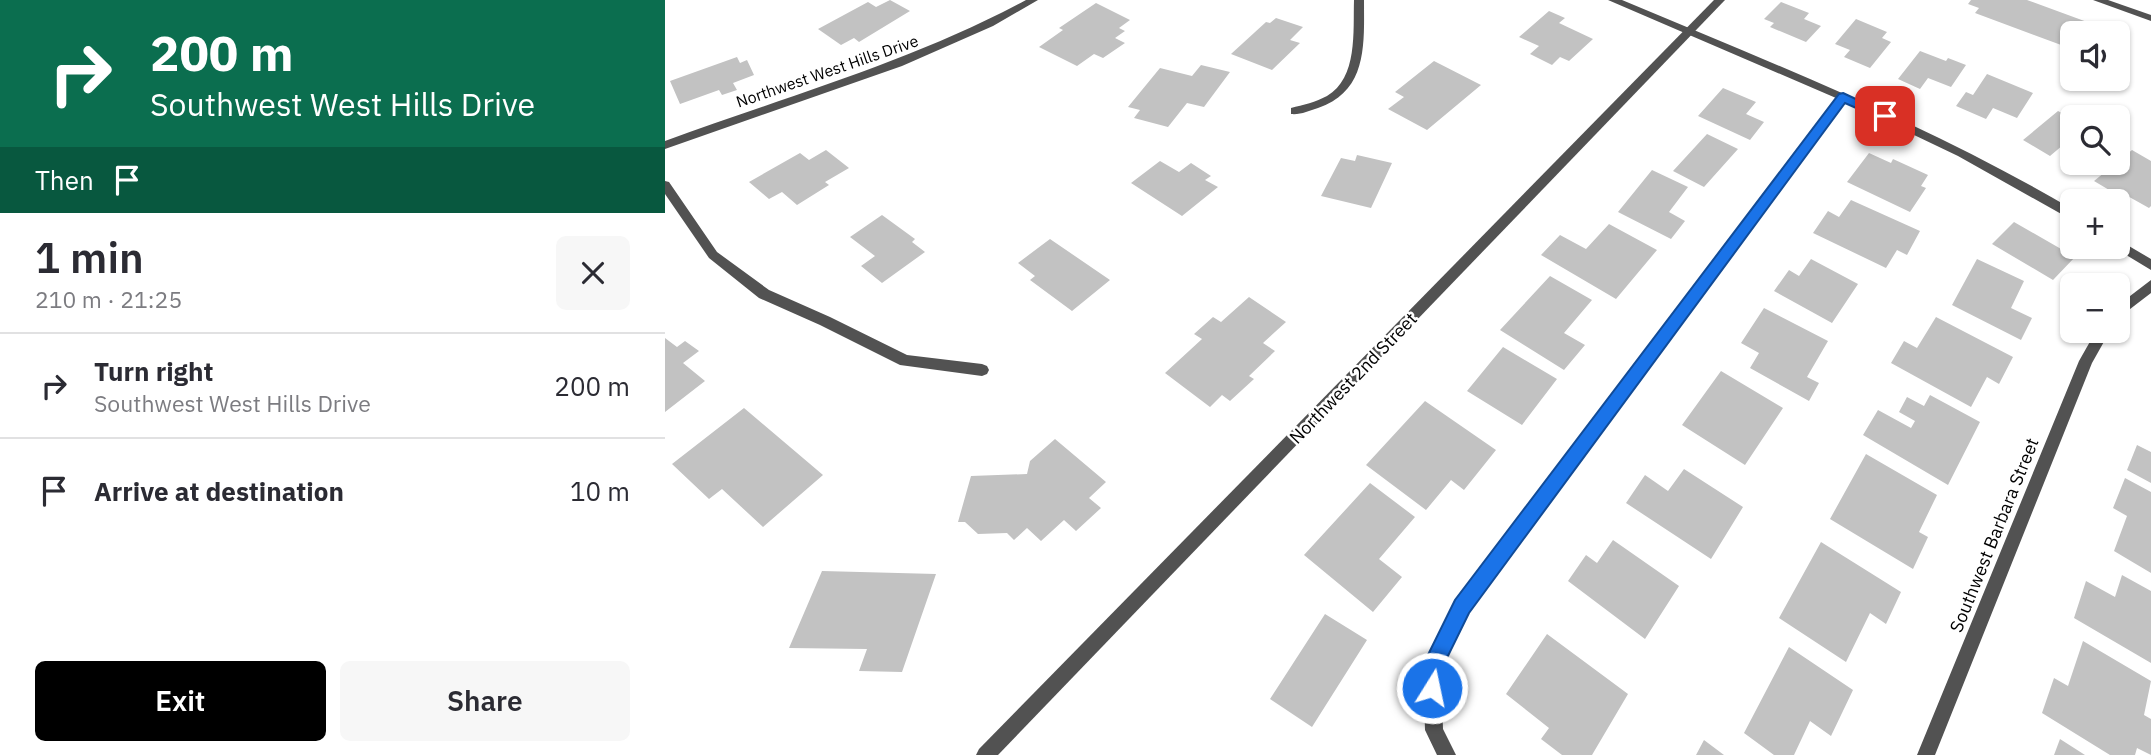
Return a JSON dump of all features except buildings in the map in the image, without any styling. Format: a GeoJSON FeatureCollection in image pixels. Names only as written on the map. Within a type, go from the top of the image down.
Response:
{"type":"FeatureCollection","features":[{"type":"Feature","properties":{"kind":"street","name":"Northwest West Hills Drive"},"geometry":{"type":"LineString","coordinates":[[665,145],[720,124],[846,85],[944,47],[1033,0]]}},
{"type":"Feature","properties":{"kind":"street"},"geometry":{"type":"LineString","coordinates":[[1295,111],[1334,97],[1346,81],[1357,59],[1359,0]]}},
{"type":"Feature","properties":{"kind":"street"},"geometry":{"type":"LineString","coordinates":[[1613,0],[1843,97],[1974,157],[2060,208]]}},
{"type":"Feature","properties":{"kind":"street","name":"Northwest 2nd Street"},"geometry":{"type":"LineString","coordinates":[[985,755],[1720,0]]}},
{"type":"Feature","properties":{"kind":"street"},"geometry":{"type":"LineString","coordinates":[[2098,0],[2151,18]]}},
{"type":"Feature","properties":{"kind":"street"},"geometry":{"type":"LineString","coordinates":[[1447,755],[1434,730],[1432,667],[1462,607],[1843,97]]}},
{"type":"Feature","properties":{"kind":"street"},"geometry":{"type":"LineString","coordinates":[[665,185],[713,255],[764,295],[825,321],[905,361],[982,370]]}},
{"type":"Feature","properties":{"kind":"street"},"geometry":{"type":"LineString","coordinates":[[2130,252],[2151,265]]}},
{"type":"Feature","properties":{"kind":"street"},"geometry":{"type":"LineString","coordinates":[[2130,303],[2151,285]]}},
{"type":"Feature","properties":{"kind":"street","name":"Southwest Barbara Street"},"geometry":{"type":"LineString","coordinates":[[1926,755],[2085,361],[2096,343]]}},
{"type":"Feature","properties":{"kind":"route"},"geometry":{"type":"LineString","coordinates":[[1432,688],[1432,667],[1462,607],[1843,97],[1885,116]]}}]}
